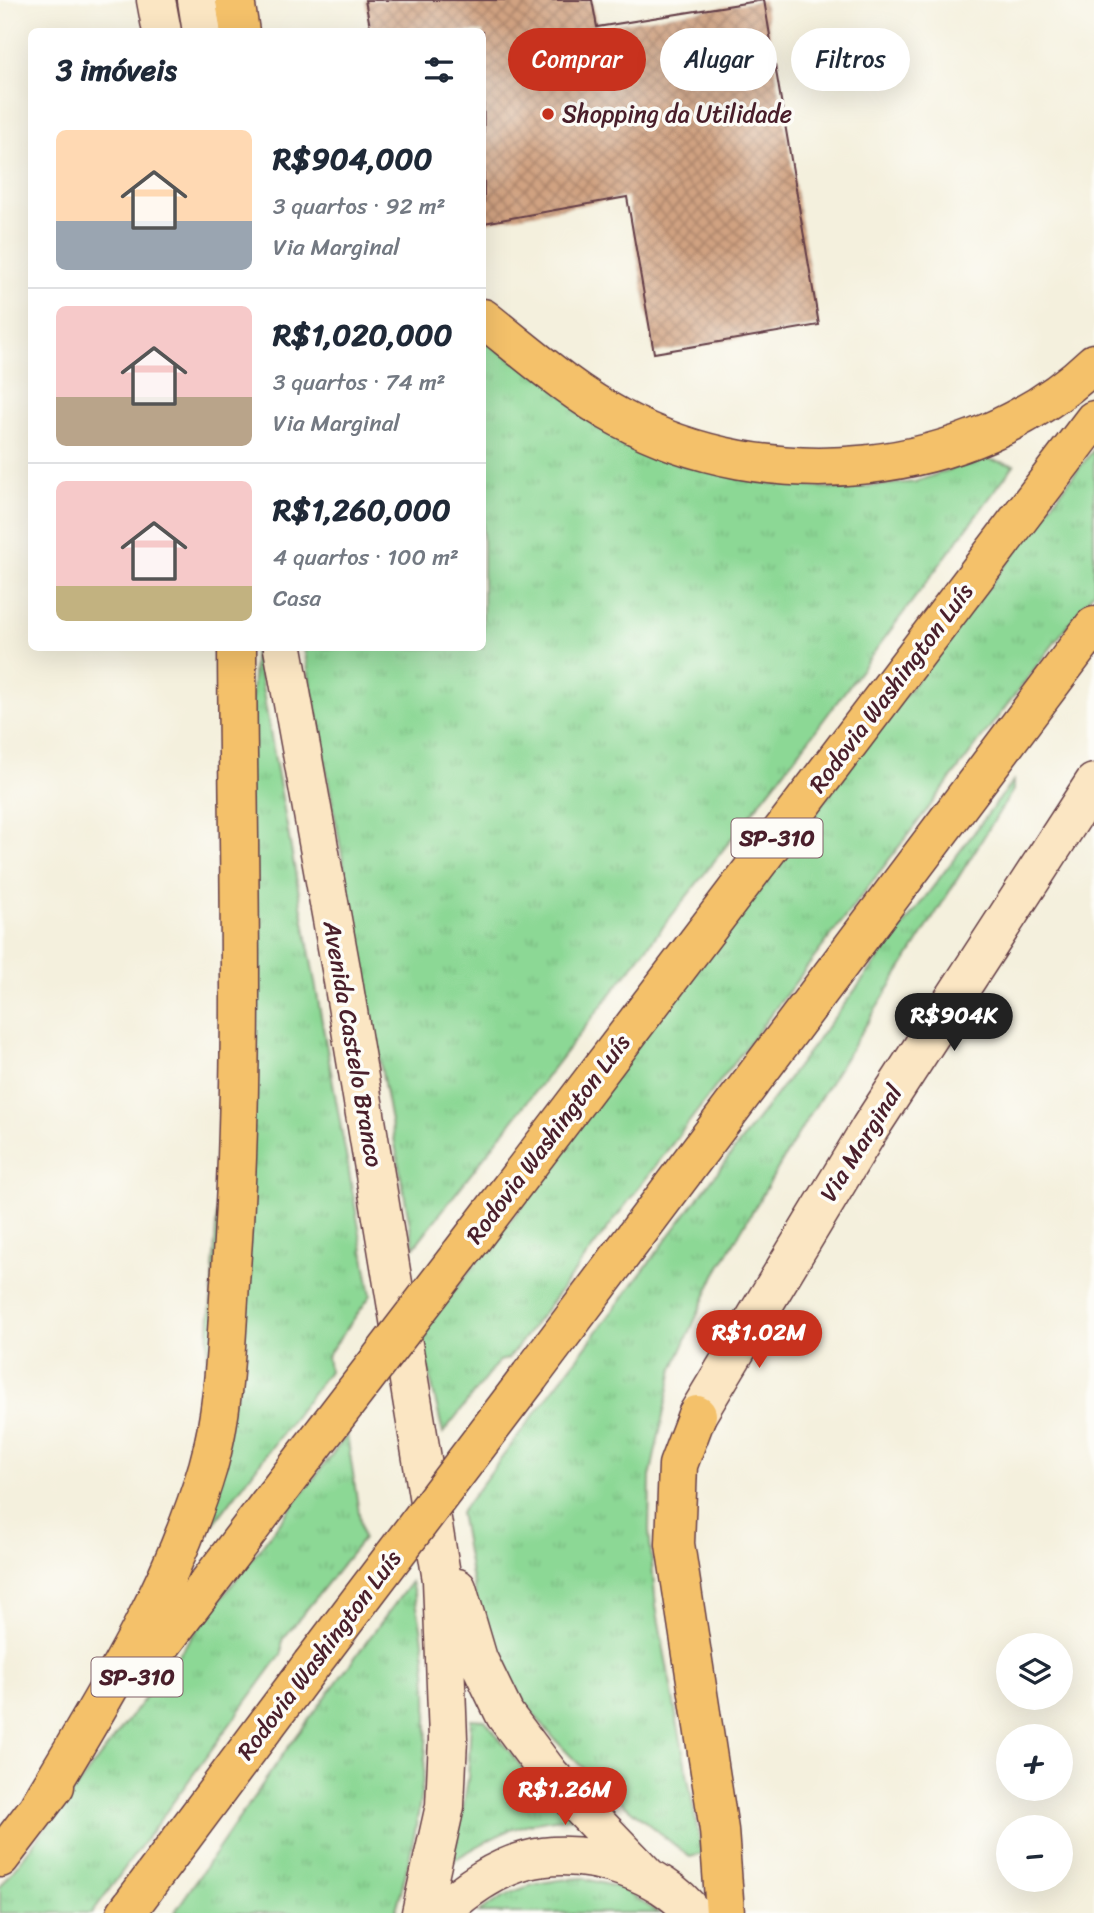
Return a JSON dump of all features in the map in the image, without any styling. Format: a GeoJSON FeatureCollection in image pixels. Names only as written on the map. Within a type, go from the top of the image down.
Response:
{"type":"FeatureCollection","features":[{"type":"Feature","properties":{"kind":"highway"},"geometry":{"type":"LineString","coordinates":[[235,0],[239,28]]}},
{"type":"Feature","properties":{"kind":"highway"},"geometry":{"type":"LineString","coordinates":[[486,319],[566,382],[619,418],[687,447],[755,463],[831,468],[891,461],[953,447],[1010,422],[1070,386],[1094,363]]}},
{"type":"Feature","properties":{"kind":"highway","name":"Rodovia Washington Luís"},"geometry":{"type":"LineString","coordinates":[[0,1858],[1094,420]]}},
{"type":"Feature","properties":{"kind":"highway","name":"Rodovia Washington Luís"},"geometry":{"type":"LineString","coordinates":[[126,1913],[1094,626]]}},
{"type":"Feature","properties":{"kind":"highway"},"geometry":{"type":"LineString","coordinates":[[39,1806],[140,1638],[187,1530],[209,1464],[222,1385],[238,1178],[237,651]]}},
{"type":"Feature","properties":{"kind":"highway"},"geometry":{"type":"LineString","coordinates":[[697,1415],[678,1465],[675,1544],[719,1830],[725,1913]]}},
{"type":"Feature","properties":{"kind":"main road"},"geometry":{"type":"LineString","coordinates":[[156,0],[161,28]]}},
{"type":"Feature","properties":{"kind":"main road"},"geometry":{"type":"LineString","coordinates":[[197,0],[201,28]]}},
{"type":"Feature","properties":{"kind":"main road","name":"Avenida Castelo Branco"},"geometry":{"type":"LineString","coordinates":[[284,651],[341,969],[442,1580],[448,1740],[445,1806],[421,1913]]}},
{"type":"Feature","properties":{"kind":"main road","name":"Via Marginal"},"geometry":{"type":"LineString","coordinates":[[697,1415],[870,1128],[1094,783]]}},
{"type":"Feature","properties":{"kind":"main road","name":"Avenida Castelo Branco"},"geometry":{"type":"LineString","coordinates":[[418,1440],[478,1659],[505,1715],[550,1775],[646,1875]]}},
{"type":"Feature","properties":{"kind":"main road"},"geometry":{"type":"LineString","coordinates":[[440,1913],[484,1876],[536,1857],[593,1856],[646,1875],[692,1913]]}},
{"type":"Feature","properties":{"kind":"green space"},"geometry":{"type":"Polygon","coordinates":[[[486,342],[682,464],[763,483],[842,489],[915,482],[983,458],[1014,465],[813,734],[414,1247],[305,651],[486,651],[486,342]]]}},
{"type":"Feature","properties":{"kind":"green space"},"geometry":{"type":"Polygon","coordinates":[[[1094,449],[1094,591],[508,1359],[499,1361],[443,1433],[420,1333],[553,1168],[551,1157],[1094,449]]]}},
{"type":"Feature","properties":{"kind":"green space"},"geometry":{"type":"Polygon","coordinates":[[[256,651],[371,1295],[327,1356],[329,1371],[194,1550],[256,651]]]}},
{"type":"Feature","properties":{"kind":"green space"},"geometry":{"type":"Polygon","coordinates":[[[1013,781],[1013,790],[804,1124],[715,1275],[673,1369],[650,1477],[649,1531],[656,1606],[702,1854],[690,1857],[616,1798],[570,1755],[549,1733],[511,1682],[493,1653],[485,1633],[472,1582],[460,1513],[1013,781]]]}},
{"type":"Feature","properties":{"kind":"green space"},"geometry":{"type":"Polygon","coordinates":[[[347,1435],[363,1539],[282,1640],[282,1653],[92,1913],[0,1913],[0,1887],[347,1435]]]}},
{"type":"Feature","properties":{"kind":"green space"},"geometry":{"type":"Polygon","coordinates":[[[411,1582],[426,1664],[426,1748],[415,1832],[395,1913],[174,1913],[284,1753],[411,1582]]]}},
{"type":"Feature","properties":{"kind":"green space"},"geometry":{"type":"Polygon","coordinates":[[[471,1719],[485,1720],[523,1769],[574,1818],[541,1821],[510,1830],[453,1861],[468,1780],[471,1719]]]}},
{"type":"Feature","properties":{"kind":"green space"},"geometry":{"type":"Polygon","coordinates":[[[582,1878],[620,1888],[659,1913],[478,1913],[515,1891],[552,1881],[582,1878]]]}},
{"type":"Feature","properties":{"kind":"building"},"geometry":{"type":"Polygon","coordinates":[[[365,0],[592,0],[597,27],[764,0],[769,28],[660,28],[660,91],[777,91],[777,77],[819,325],[654,353],[627,197],[486,223],[486,28],[370,28],[365,0]]]}},
{"type":"Feature","properties":{"kind":"place","name":"Shopping da Utilidade"},"geometry":{"type":"Point","coordinates":[548,114]}}]}
